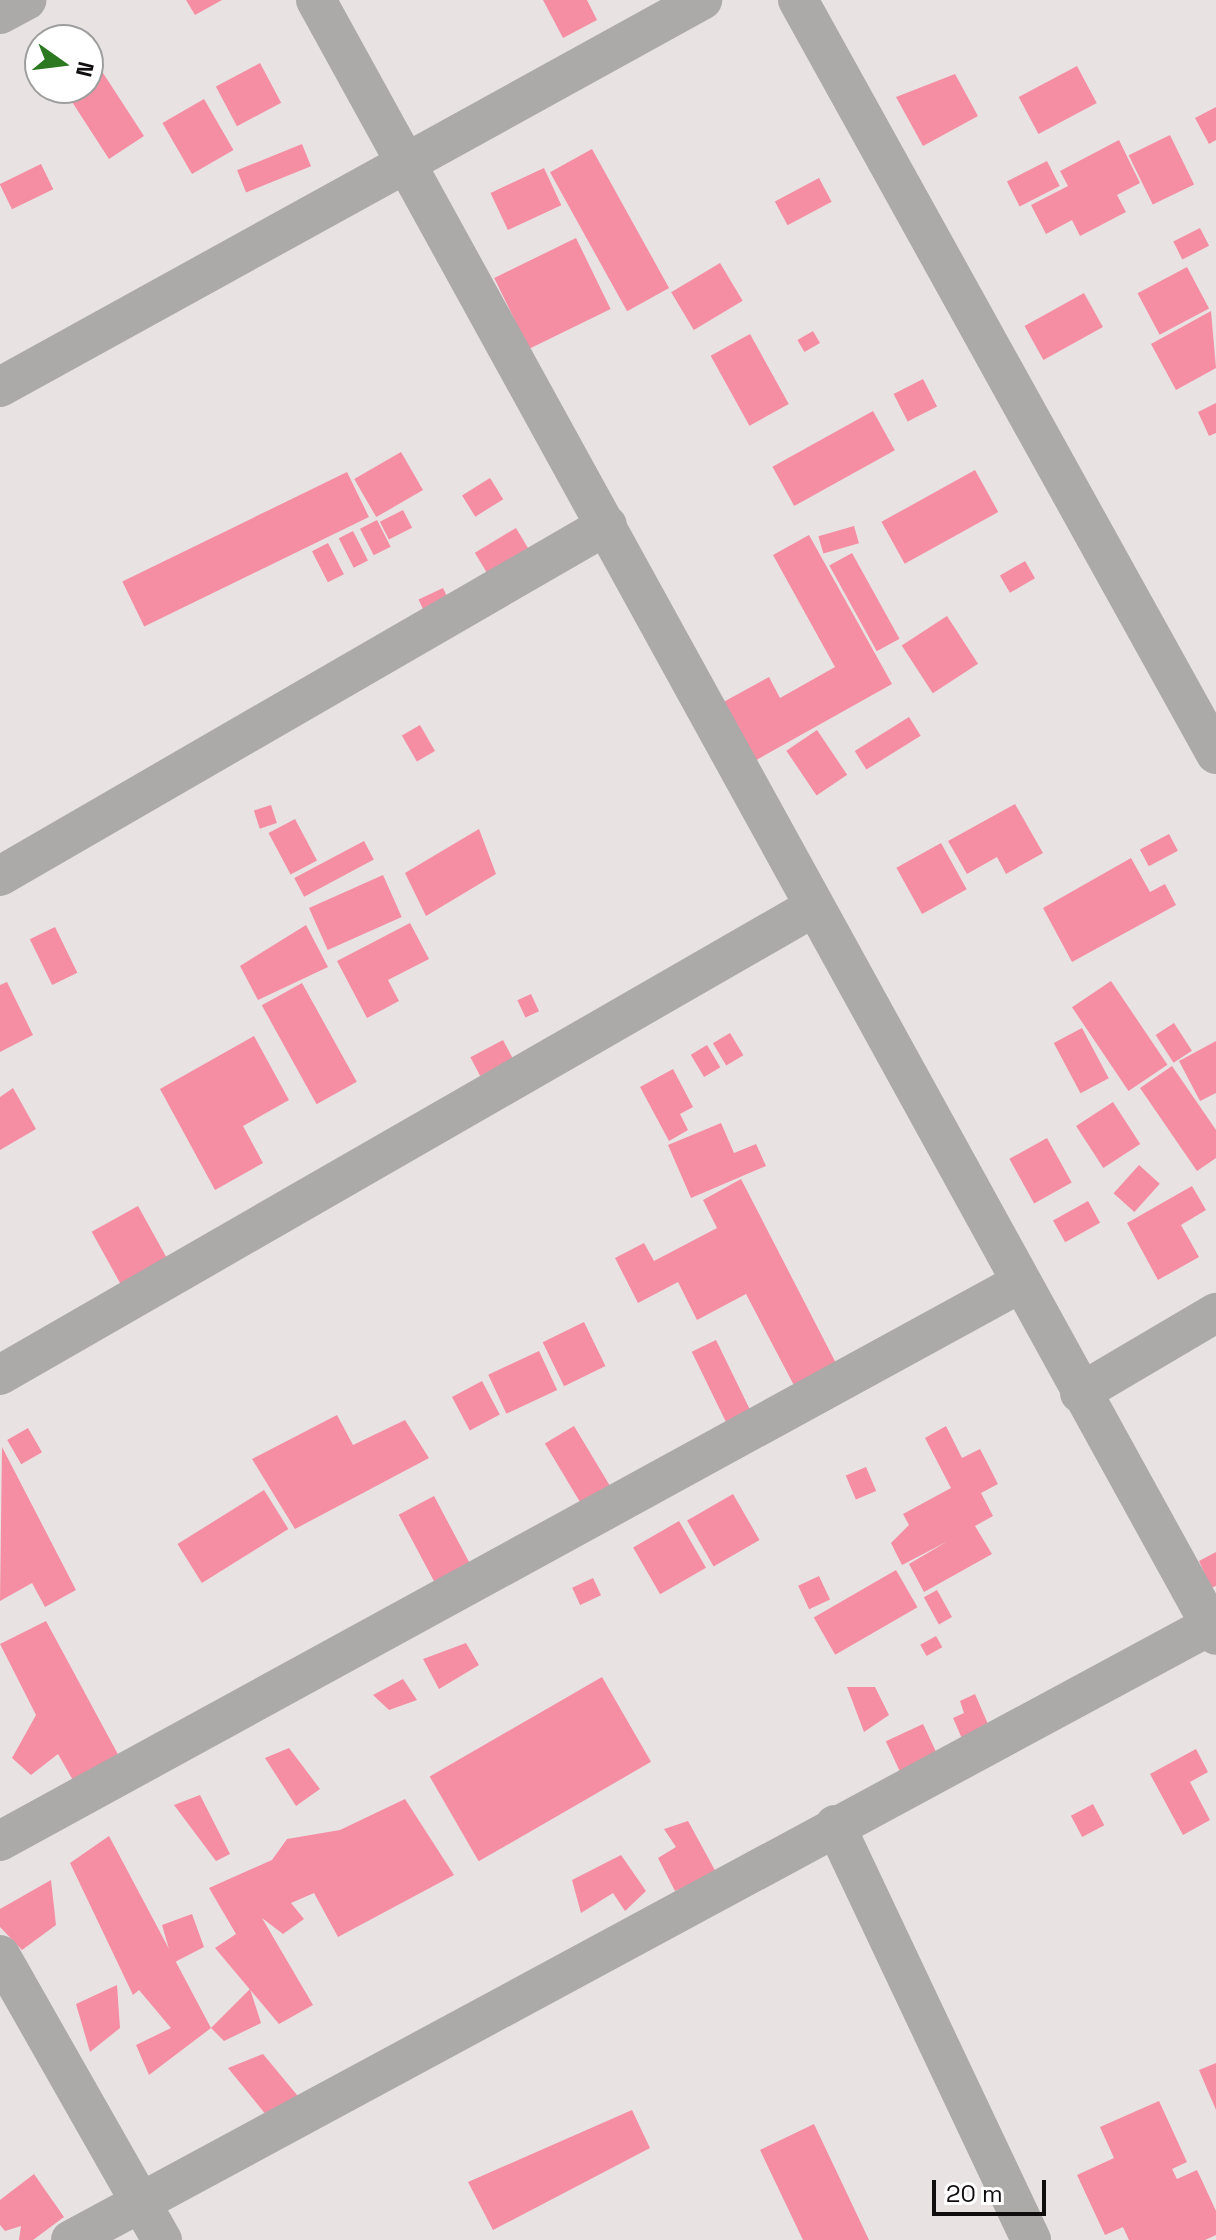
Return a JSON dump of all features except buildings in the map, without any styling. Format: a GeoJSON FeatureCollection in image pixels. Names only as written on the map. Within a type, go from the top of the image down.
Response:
{"type":"FeatureCollection","features":[{"type":"Feature","properties":{"kind":"street"},"geometry":{"type":"LineString","coordinates":[[0,14],[26,0]]}},
{"type":"Feature","properties":{"kind":"street"},"geometry":{"type":"LineString","coordinates":[[71,2240],[835,1825],[1213,1630],[814,907],[409,161],[316,0]]}},
{"type":"Feature","properties":{"kind":"street"},"geometry":{"type":"LineString","coordinates":[[0,387],[702,0]]}},
{"type":"Feature","properties":{"kind":"street"},"geometry":{"type":"LineString","coordinates":[[798,0],[1216,754]]}},
{"type":"Feature","properties":{"kind":"street"},"geometry":{"type":"LineString","coordinates":[[0,876],[607,525]]}},
{"type":"Feature","properties":{"kind":"street"},"geometry":{"type":"LineString","coordinates":[[0,1375],[814,907]]}},
{"type":"Feature","properties":{"kind":"street"},"geometry":{"type":"LineString","coordinates":[[0,1841],[1020,1283]]}},
{"type":"Feature","properties":{"kind":"street"},"geometry":{"type":"LineString","coordinates":[[1080,1393],[1216,1313]]}},
{"type":"Feature","properties":{"kind":"street"},"geometry":{"type":"LineString","coordinates":[[835,1825],[1031,2240]]}},
{"type":"Feature","properties":{"kind":"street"},"geometry":{"type":"LineString","coordinates":[[0,1955],[12,2004],[162,2240]]}}]}
